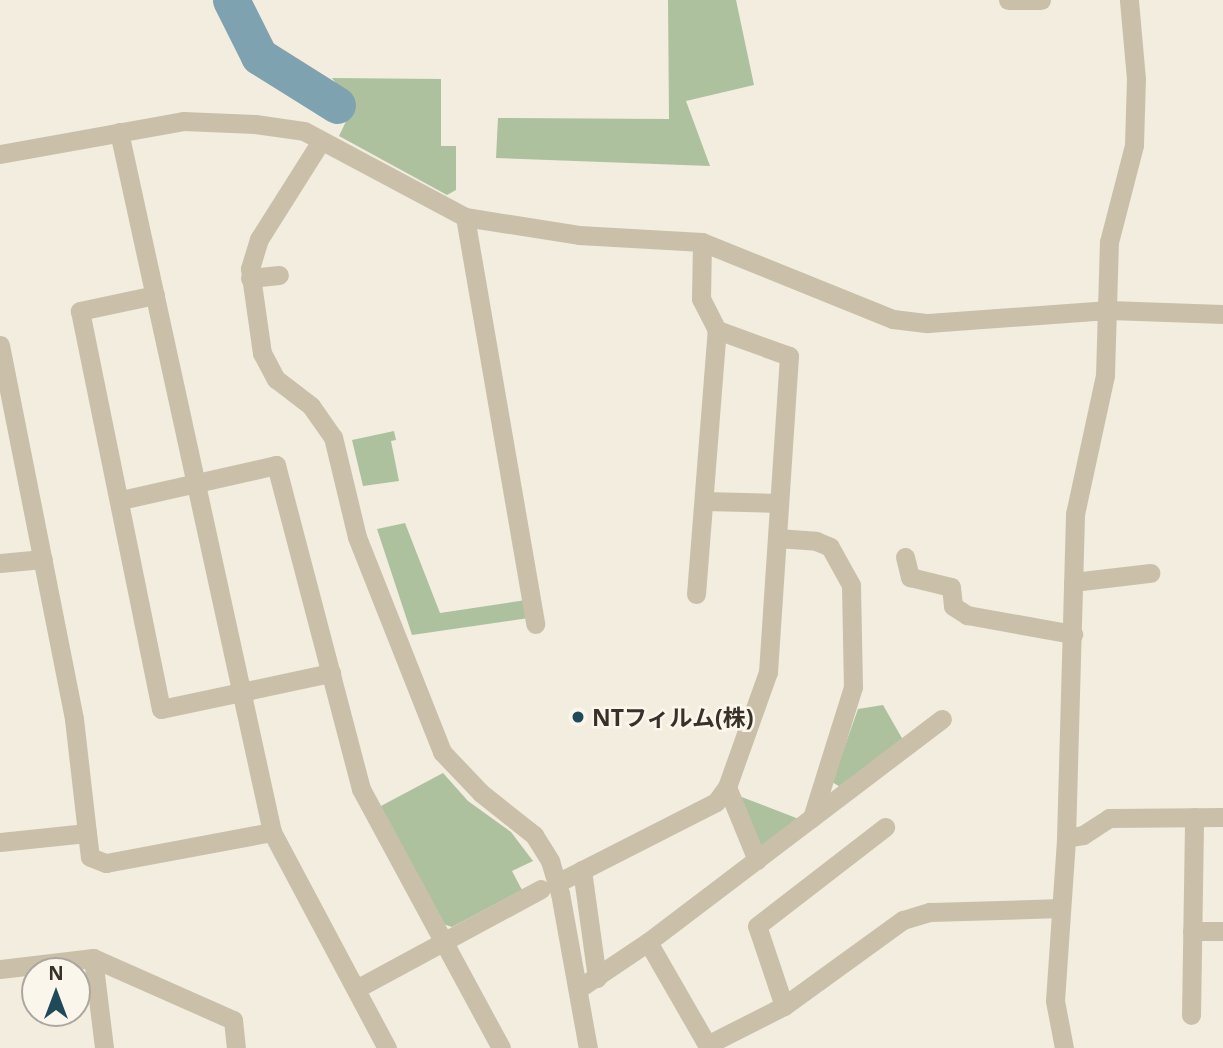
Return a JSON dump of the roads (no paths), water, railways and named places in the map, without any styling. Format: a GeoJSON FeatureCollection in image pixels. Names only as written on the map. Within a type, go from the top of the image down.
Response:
{"type":"FeatureCollection","features":[{"type":"Feature","properties":{"kind":"street"},"geometry":{"type":"LineString","coordinates":[[1008,1],[1041,0]]}},
{"type":"Feature","properties":{"kind":"street"},"geometry":{"type":"LineString","coordinates":[[1064,1048],[1055,1010],[1066,838],[1075,514],[1105,375],[1109,242],[1134,145],[1136,79],[1129,0]]}},
{"type":"Feature","properties":{"kind":"street"},"geometry":{"type":"LineString","coordinates":[[0,154],[183,121],[256,124],[304,131],[465,217],[579,235],[702,242],[893,318],[928,323],[1109,310],[1223,314]]}},
{"type":"Feature","properties":{"kind":"street"},"geometry":{"type":"LineString","coordinates":[[120,132],[272,832],[387,1048]]}},
{"type":"Feature","properties":{"kind":"street"},"geometry":{"type":"LineString","coordinates":[[321,141],[259,239],[250,278],[262,353],[276,379],[312,405],[333,437],[356,537],[442,752],[481,793],[534,835],[578,989],[588,1048]]}},
{"type":"Feature","properties":{"kind":"street"},"geometry":{"type":"LineString","coordinates":[[465,217],[535,624]]}},
{"type":"Feature","properties":{"kind":"street"},"geometry":{"type":"LineString","coordinates":[[696,594],[717,330],[701,299],[702,242]]}},
{"type":"Feature","properties":{"kind":"street"},"geometry":{"type":"LineString","coordinates":[[250,278],[279,275]]}},
{"type":"Feature","properties":{"kind":"street"},"geometry":{"type":"LineString","coordinates":[[155,295],[80,311],[121,500],[161,709],[331,673]]}},
{"type":"Feature","properties":{"kind":"street"},"geometry":{"type":"LineString","coordinates":[[356,989],[443,940],[716,802],[727,788],[768,672],[789,356],[717,330]]}},
{"type":"Feature","properties":{"kind":"street"},"geometry":{"type":"LineString","coordinates":[[0,345],[74,719],[90,857],[106,863],[272,832]]}},
{"type":"Feature","properties":{"kind":"street"},"geometry":{"type":"LineString","coordinates":[[121,500],[276,465],[361,789],[501,1048]]}},
{"type":"Feature","properties":{"kind":"street"},"geometry":{"type":"LineString","coordinates":[[705,501],[779,503]]}},
{"type":"Feature","properties":{"kind":"street"},"geometry":{"type":"LineString","coordinates":[[777,538],[816,541],[830,547],[851,585],[853,687],[812,818]]}},
{"type":"Feature","properties":{"kind":"street"},"geometry":{"type":"LineString","coordinates":[[905,557],[910,577],[951,587],[953,606],[967,615],[1073,634]]}},
{"type":"Feature","properties":{"kind":"street"},"geometry":{"type":"LineString","coordinates":[[0,563],[43,559]]}},
{"type":"Feature","properties":{"kind":"street"},"geometry":{"type":"LineString","coordinates":[[1073,582],[1150,573]]}},
{"type":"Feature","properties":{"kind":"street"},"geometry":{"type":"LineString","coordinates":[[578,989],[648,942],[942,719]]}},
{"type":"Feature","properties":{"kind":"street"},"geometry":{"type":"LineString","coordinates":[[727,788],[757,860]]}},
{"type":"Feature","properties":{"kind":"street"},"geometry":{"type":"LineString","coordinates":[[1191,1015],[1194,817]]}},
{"type":"Feature","properties":{"kind":"street"},"geometry":{"type":"LineString","coordinates":[[1066,838],[1083,835],[1109,818],[1223,817]]}},
{"type":"Feature","properties":{"kind":"street"},"geometry":{"type":"LineString","coordinates":[[783,1006],[757,926],[886,827]]}},
{"type":"Feature","properties":{"kind":"street"},"geometry":{"type":"LineString","coordinates":[[0,842],[87,833]]}},
{"type":"Feature","properties":{"kind":"street"},"geometry":{"type":"LineString","coordinates":[[582,870],[597,978]]}},
{"type":"Feature","properties":{"kind":"street"},"geometry":{"type":"LineString","coordinates":[[648,942],[708,1046],[783,1006],[903,920],[930,912],[1061,908]]}},
{"type":"Feature","properties":{"kind":"street"},"geometry":{"type":"LineString","coordinates":[[1192,931],[1223,931]]}},
{"type":"Feature","properties":{"kind":"street"},"geometry":{"type":"LineString","coordinates":[[0,969],[93,958],[233,1020],[236,1048]]}},
{"type":"Feature","properties":{"kind":"street"},"geometry":{"type":"LineString","coordinates":[[93,958],[104,1048]]}},
{"type":"Feature","properties":{"kind":"waterway"},"geometry":{"type":"LineString","coordinates":[[231,0],[259,56],[337,105]]}},
{"type":"Feature","properties":{"kind":"place","name":"NTフィルム(株)"},"geometry":{"type":"Point","coordinates":[578,717]}}]}
